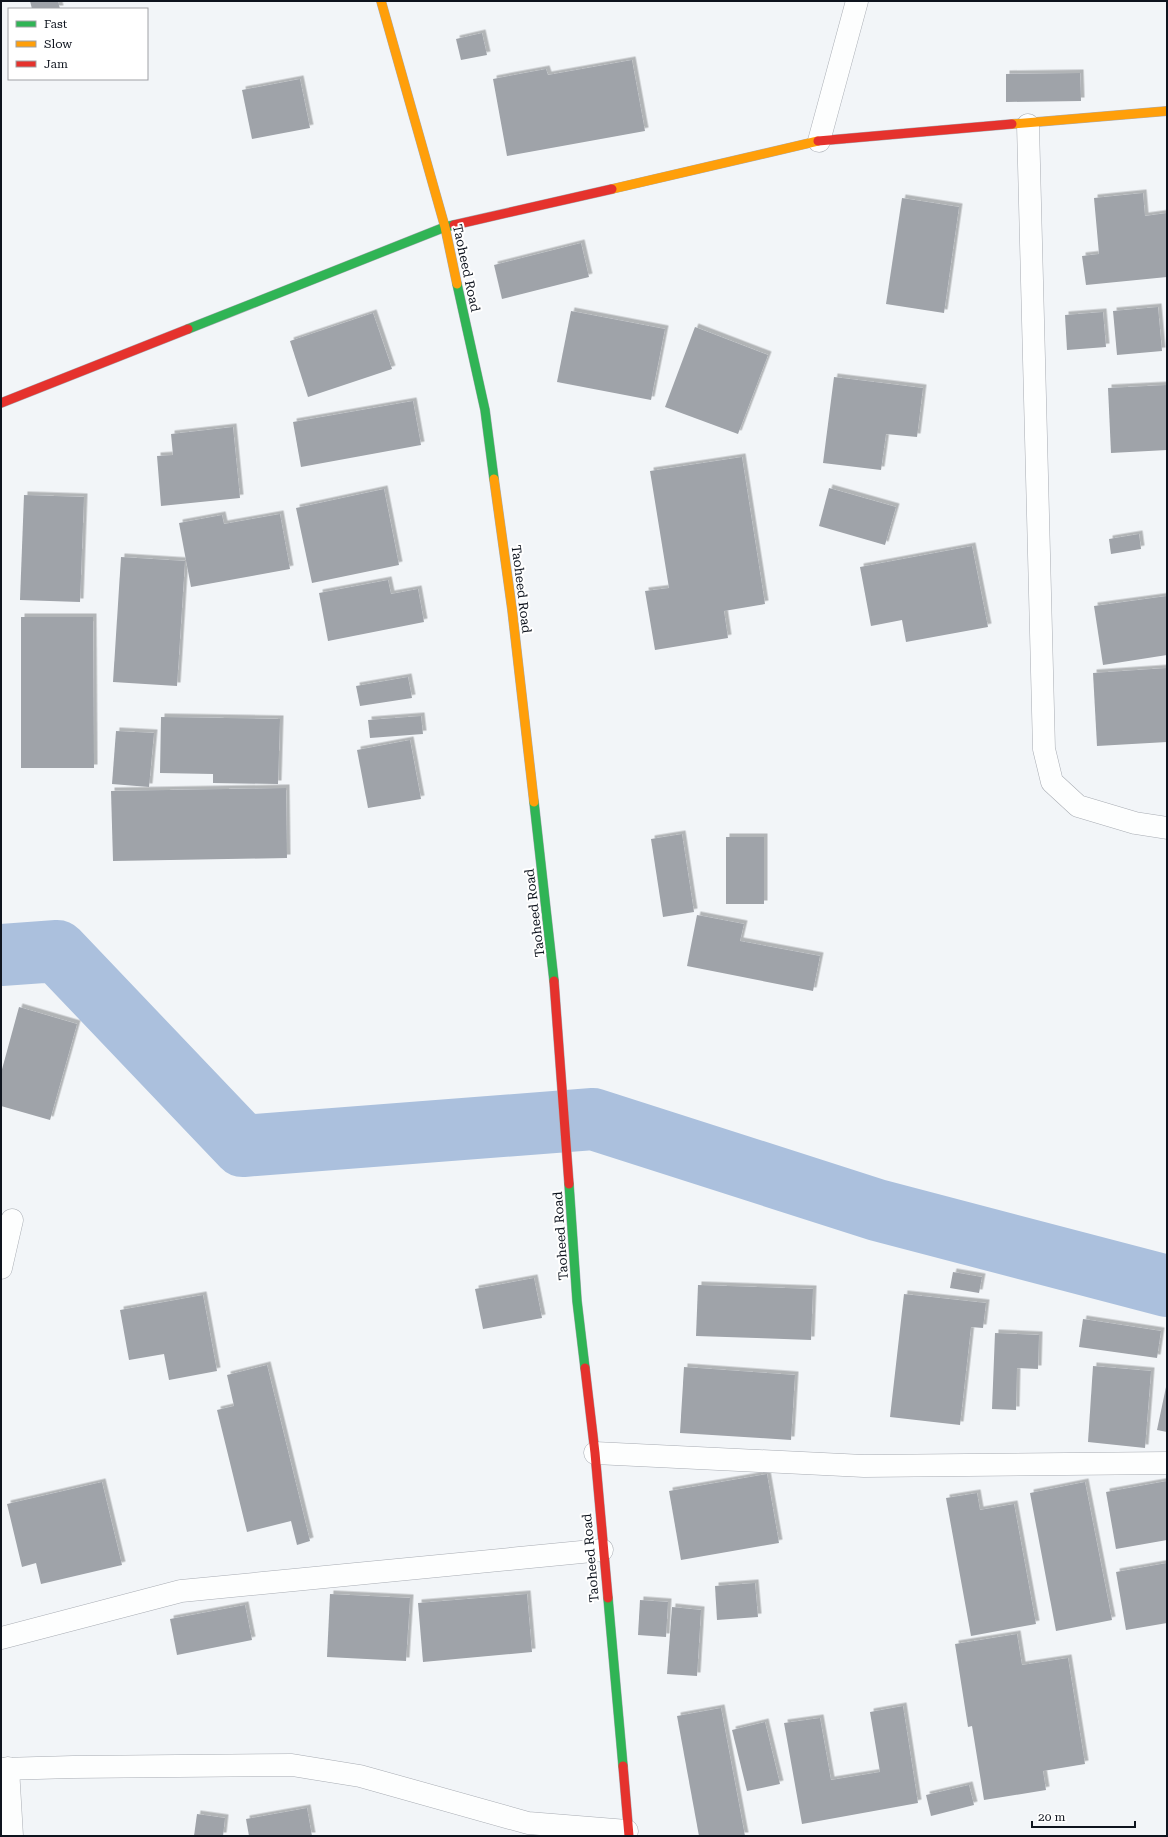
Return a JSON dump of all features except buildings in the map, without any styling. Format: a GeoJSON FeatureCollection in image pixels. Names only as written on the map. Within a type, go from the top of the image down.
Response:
{"type":"FeatureCollection","features":[{"type":"Feature","properties":{"kind":"main road","name":"Taoheed Road"},"geometry":{"type":"LineString","coordinates":[[381,1],[445,226],[485,410],[512,609],[554,974],[577,1301],[595,1453],[602,1550],[628,1833]]}},
{"type":"Feature","properties":{"kind":"main road"},"geometry":{"type":"LineString","coordinates":[[1,403],[445,226],[819,141],[1167,112]]}},
{"type":"Feature","properties":{"kind":"street"},"geometry":{"type":"LineString","coordinates":[[819,141],[857,1]]}},
{"type":"Feature","properties":{"kind":"street"},"geometry":{"type":"LineString","coordinates":[[1028,124],[1044,749],[1052,782],[1078,806],[1135,824],[1167,828]]}},
{"type":"Feature","properties":{"kind":"street"},"geometry":{"type":"LineString","coordinates":[[1,1268],[12,1220]]}},
{"type":"Feature","properties":{"kind":"street"},"geometry":{"type":"LineString","coordinates":[[595,1453],[864,1466],[1167,1463]]}},
{"type":"Feature","properties":{"kind":"street"},"geometry":{"type":"LineString","coordinates":[[1,1638],[180,1591],[602,1550]]}},
{"type":"Feature","properties":{"kind":"street"},"geometry":{"type":"LineString","coordinates":[[12,1836],[4,1769],[292,1765],[360,1776],[528,1823],[628,1833]]}},
{"type":"Feature","properties":{"kind":"waterway"},"geometry":{"type":"LineString","coordinates":[[1,955],[57,951],[243,1146],[593,1119],[877,1210],[1167,1286]]}},
{"type":"Feature","properties":{"kind":"traffic: fast"},"geometry":{"type":"LineString","coordinates":[[188,329],[445,227],[454,225]]}},
{"type":"Feature","properties":{"kind":"traffic: fast"},"geometry":{"type":"LineString","coordinates":[[457,284],[485,410],[494,479]]}},
{"type":"Feature","properties":{"kind":"traffic: fast"},"geometry":{"type":"LineString","coordinates":[[534,802],[554,981]]}},
{"type":"Feature","properties":{"kind":"traffic: fast"},"geometry":{"type":"LineString","coordinates":[[569,1184],[577,1301],[585,1368]]}},
{"type":"Feature","properties":{"kind":"traffic: fast"},"geometry":{"type":"LineString","coordinates":[[608,1598],[623,1766]]}},
{"type":"Feature","properties":{"kind":"traffic: slow"},"geometry":{"type":"LineString","coordinates":[[381,1],[445,227],[457,284]]}},
{"type":"Feature","properties":{"kind":"traffic: slow"},"geometry":{"type":"LineString","coordinates":[[1012,124],[1167,111]]}},
{"type":"Feature","properties":{"kind":"traffic: slow"},"geometry":{"type":"LineString","coordinates":[[612,189],[818,141]]}},
{"type":"Feature","properties":{"kind":"traffic: slow"},"geometry":{"type":"LineString","coordinates":[[494,479],[512,609],[534,802]]}},
{"type":"Feature","properties":{"kind":"traffic: jam"},"geometry":{"type":"LineString","coordinates":[[818,141],[1012,124]]}},
{"type":"Feature","properties":{"kind":"traffic: jam"},"geometry":{"type":"LineString","coordinates":[[454,225],[612,189]]}},
{"type":"Feature","properties":{"kind":"traffic: jam"},"geometry":{"type":"LineString","coordinates":[[1,403],[188,329]]}},
{"type":"Feature","properties":{"kind":"traffic: jam"},"geometry":{"type":"LineString","coordinates":[[554,981],[569,1184]]}},
{"type":"Feature","properties":{"kind":"traffic: jam"},"geometry":{"type":"LineString","coordinates":[[585,1368],[595,1453],[608,1598]]}},
{"type":"Feature","properties":{"kind":"traffic: jam"},"geometry":{"type":"LineString","coordinates":[[623,1766],[629,1836]]}}]}
